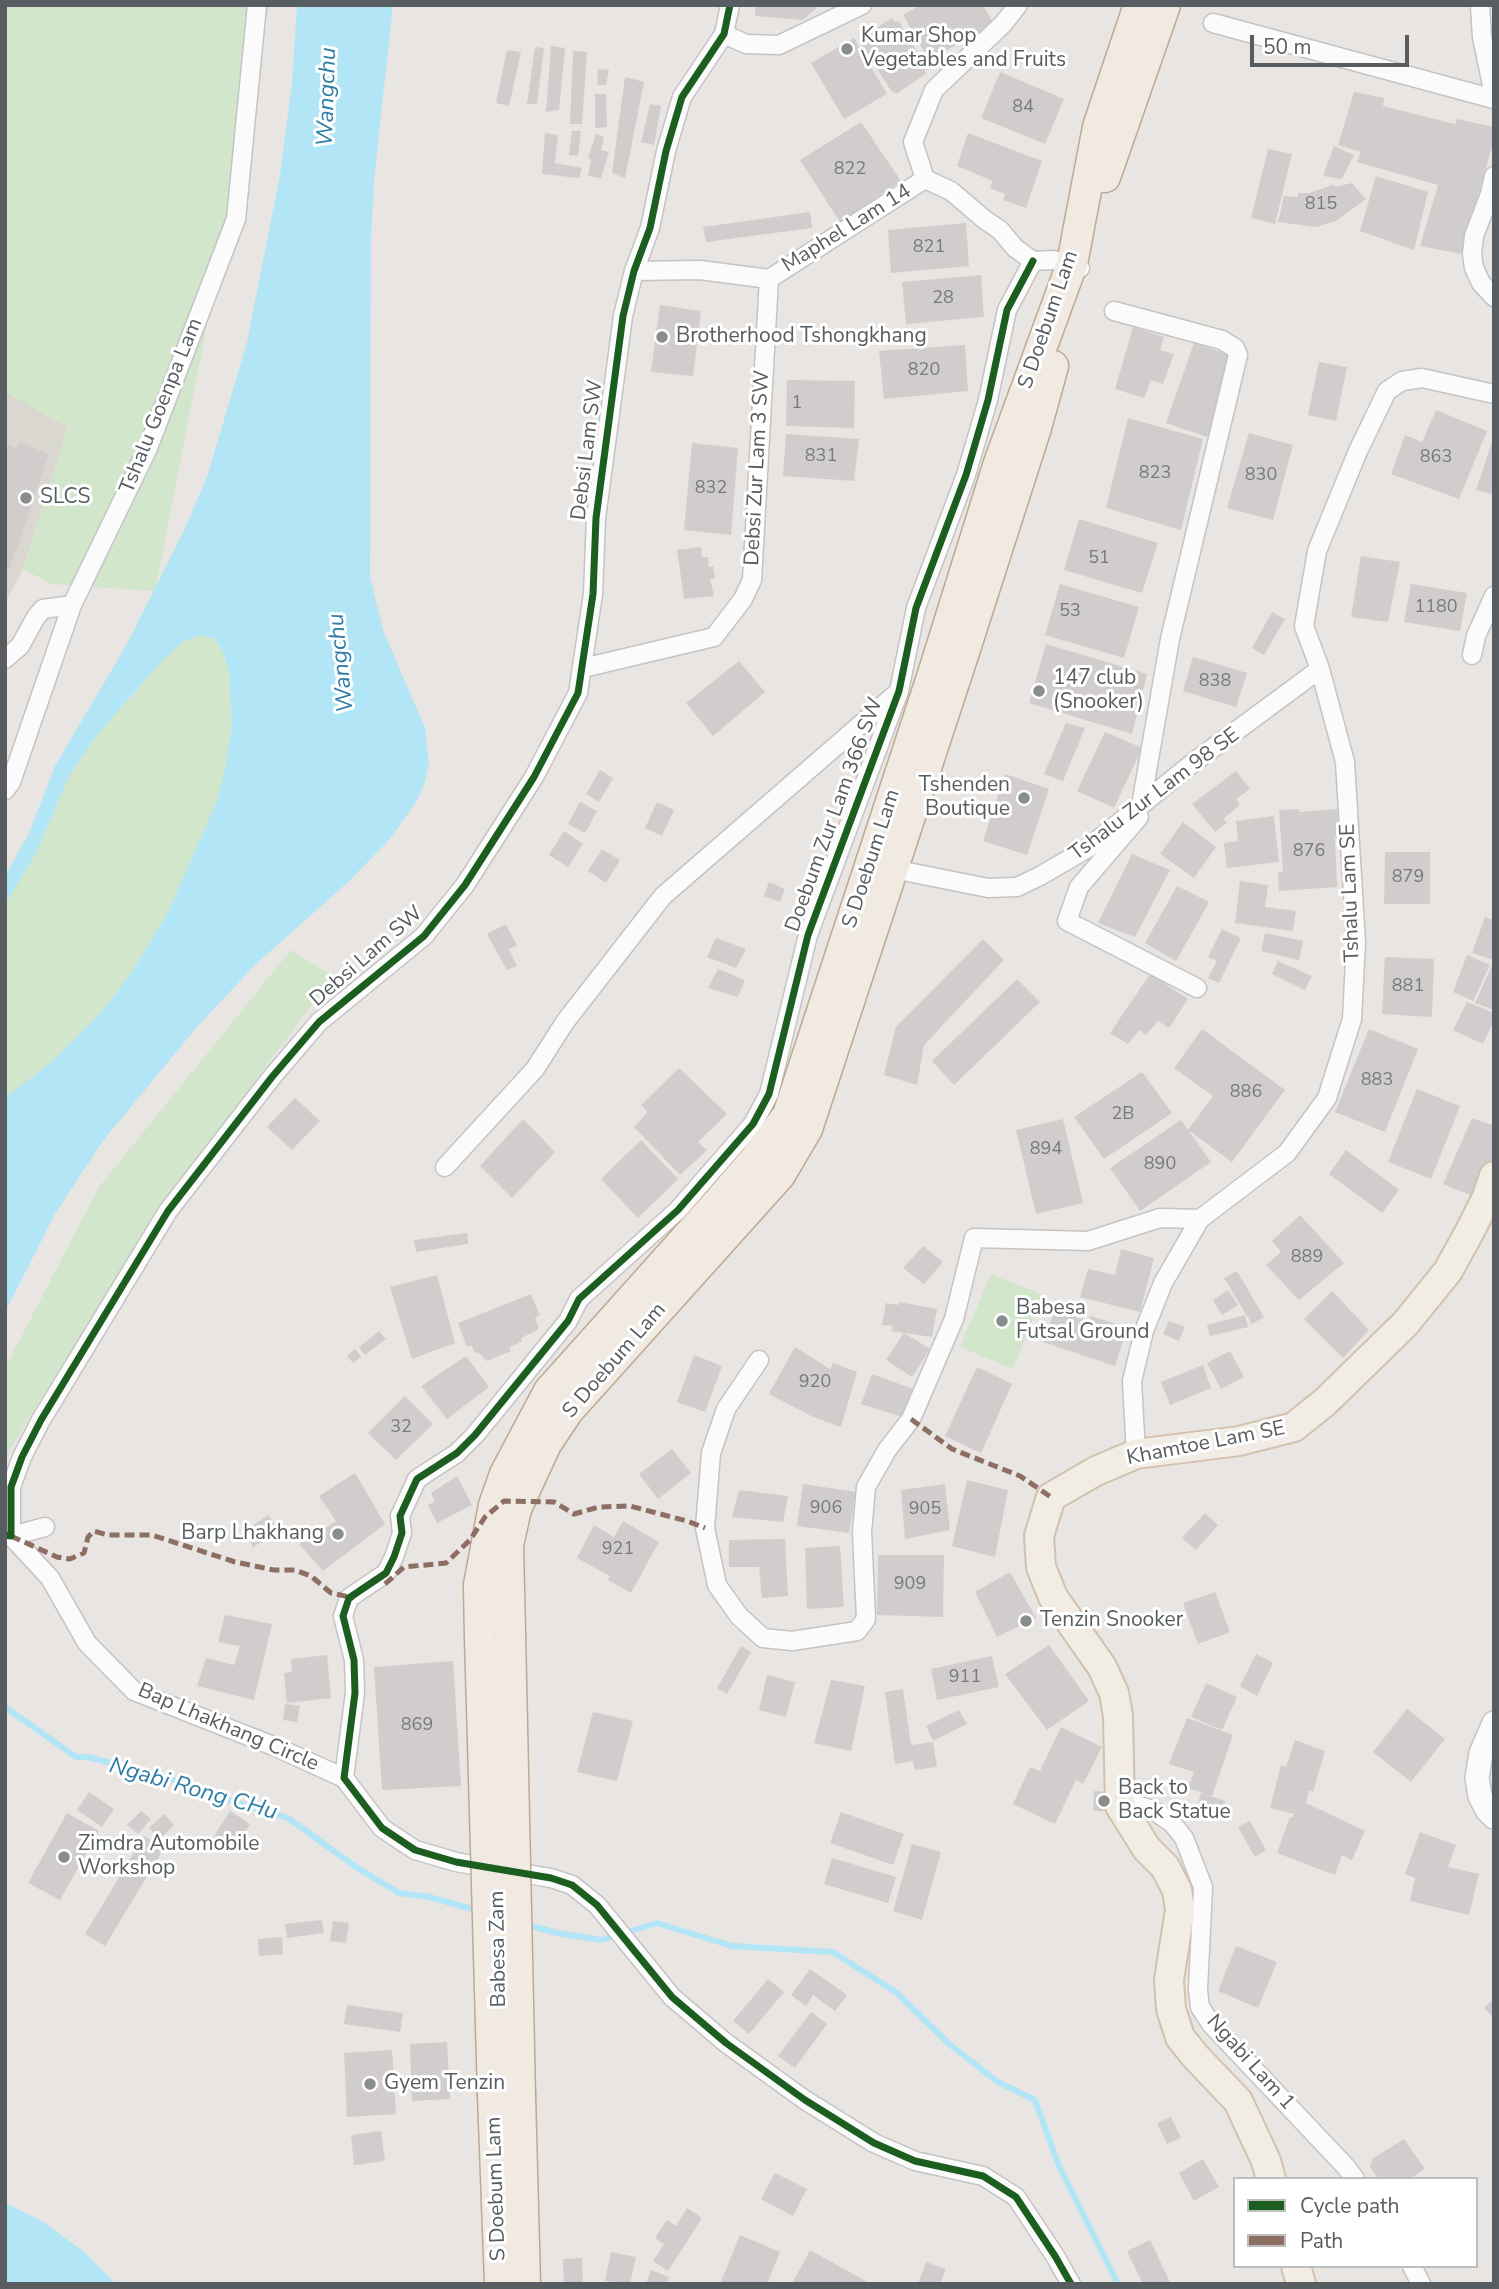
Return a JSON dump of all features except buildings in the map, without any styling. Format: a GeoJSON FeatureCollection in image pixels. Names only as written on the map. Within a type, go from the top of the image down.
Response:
{"type":"FeatureCollection","features":[{"type":"Feature","properties":{"kind":"highway","name":"S Doebum Lam"},"geometry":{"type":"LineString","coordinates":[[480,1637],[479,1585],[494,1505],[505,1474],[559,1401],[788,1115],[934,671],[999,463],[1076,266],[1098,127],[1139,5]]}},
{"type":"Feature","properties":{"kind":"highway","name":"S Doebum Lam"},"geometry":{"type":"LineString","coordinates":[[510,1634],[508,1545],[516,1509],[546,1444],[559,1401],[780,1175],[807,1129],[1031,444],[1076,266],[1116,140],[1165,5]]}},
{"type":"Feature","properties":{"kind":"highway","name":"Babesa Zam"},"geometry":{"type":"LineString","coordinates":[[507,2096],[510,1634]]}},
{"type":"Feature","properties":{"kind":"highway","name":"Babesa Zam"},"geometry":{"type":"LineString","coordinates":[[480,1637],[507,2096]]}},
{"type":"Feature","properties":{"kind":"highway","name":"S Doebum Lam"},"geometry":{"type":"LineString","coordinates":[[500,2284],[507,2096]]}},
{"type":"Feature","properties":{"kind":"highway","name":"S Doebum Lam"},"geometry":{"type":"LineString","coordinates":[[507,2096],[525,2284]]}},
{"type":"Feature","properties":{"kind":"main road","name":"Khamtoe Lam SE"},"geometry":{"type":"LineString","coordinates":[[1270,2177],[1266,2161],[1238,2101],[1180,2037],[1171,2009],[1169,1980],[1180,1910],[1177,1890],[1165,1867],[1147,1849],[1120,1806],[1118,1716],[1114,1693],[1102,1667],[1053,1597],[1041,1567],[1039,1536],[1051,1497],[1096,1471],[1136,1454],[1239,1441],[1294,1427],[1325,1402],[1405,1324],[1448,1270],[1476,1220],[1494,1176]]}},
{"type":"Feature","properties":{"kind":"street","name":"Tshalu Goenpa Lam"},"geometry":{"type":"LineString","coordinates":[[5,790],[11,782],[72,605],[148,448],[236,219],[257,5]]}},
{"type":"Feature","properties":{"kind":"street"},"geometry":{"type":"LineString","coordinates":[[730,5],[724,34],[746,44],[779,45],[862,5]]}},
{"type":"Feature","properties":{"kind":"street"},"geometry":{"type":"LineString","coordinates":[[1018,5],[1003,24],[934,90],[913,142],[925,180],[951,191],[1000,230],[1015,248],[1033,261],[1052,260],[1076,266]]}},
{"type":"Feature","properties":{"kind":"street"},"geometry":{"type":"LineString","coordinates":[[1213,23],[1494,97],[1482,37],[1480,5]]}},
{"type":"Feature","properties":{"kind":"street","name":"Debsi Lam SW"},"geometry":{"type":"LineString","coordinates":[[8,1536],[11,1487],[22,1457],[48,1409],[168,1211],[272,1077],[319,1022],[424,936],[465,884],[534,777],[578,693],[593,594],[596,518],[602,468],[624,316],[634,271],[650,228],[666,151],[682,97],[724,34]]}},
{"type":"Feature","properties":{"kind":"street"},"geometry":{"type":"LineString","coordinates":[[1494,176],[1474,236],[1472,254],[1474,268],[1481,283],[1494,297]]}},
{"type":"Feature","properties":{"kind":"street","name":"Maphel Lam 14"},"geometry":{"type":"LineString","coordinates":[[769,279],[925,180]]}},
{"type":"Feature","properties":{"kind":"street","name":"Doebum Zur Lam 366 SW"},"geometry":{"type":"LineString","coordinates":[[344,1778],[355,1693],[354,1660],[343,1616],[349,1598],[386,1573],[401,1533],[400,1516],[417,1479],[457,1453],[475,1434],[568,1321],[579,1298],[678,1210],[753,1124],[769,1094],[808,935],[899,691],[916,608],[966,475],[988,400],[1007,310],[1033,261]]}},
{"type":"Feature","properties":{"kind":"street"},"geometry":{"type":"LineString","coordinates":[[634,271],[700,270],[769,279]]}},
{"type":"Feature","properties":{"kind":"street","name":"Debsi Zur Lam 3 SW"},"geometry":{"type":"LineString","coordinates":[[583,668],[714,637],[743,600],[752,580],[769,279]]}},
{"type":"Feature","properties":{"kind":"street"},"geometry":{"type":"LineString","coordinates":[[1114,312],[1222,340],[1235,348],[1238,355],[1170,639],[1141,805]]}},
{"type":"Feature","properties":{"kind":"street","name":"Tshalu Lam SE"},"geometry":{"type":"LineString","coordinates":[[1136,1454],[1132,1381],[1144,1331],[1163,1283],[1200,1219],[1287,1153],[1327,1098],[1352,1019],[1356,942],[1345,762],[1320,669],[1304,626],[1317,551],[1358,451],[1387,391],[1402,381],[1422,378],[1494,394]]}},
{"type":"Feature","properties":{"kind":"street"},"geometry":{"type":"LineString","coordinates":[[1472,655],[1476,636],[1494,596]]}},
{"type":"Feature","properties":{"kind":"street"},"geometry":{"type":"LineString","coordinates":[[5,659],[20,646],[43,609],[72,605]]}},
{"type":"Feature","properties":{"kind":"street","name":"Tshalu Zur Lam 98 SE"},"geometry":{"type":"LineString","coordinates":[[892,869],[988,888],[1017,887],[1062,865],[1088,848],[1169,782],[1320,669]]}},
{"type":"Feature","properties":{"kind":"street"},"geometry":{"type":"LineString","coordinates":[[445,1167],[535,1069],[565,1022],[663,896],[899,691]]}},
{"type":"Feature","properties":{"kind":"street"},"geometry":{"type":"LineString","coordinates":[[1169,782],[1079,887],[1066,921],[1197,988]]}},
{"type":"Feature","properties":{"kind":"street"},"geometry":{"type":"LineString","coordinates":[[759,1360],[726,1409],[711,1454],[705,1528],[718,1585],[739,1616],[763,1638],[792,1641],[857,1631],[866,1619],[862,1532],[866,1487],[887,1450],[911,1419],[954,1319],[974,1238],[1088,1241],[1160,1218],[1200,1219]]}},
{"type":"Feature","properties":{"kind":"street"},"geometry":{"type":"LineString","coordinates":[[8,1536],[45,1527]]}},
{"type":"Feature","properties":{"kind":"street","name":"Bap Lhakhang Circle"},"geometry":{"type":"LineString","coordinates":[[8,1536],[50,1578],[87,1643],[134,1691],[276,1747],[344,1778]]}},
{"type":"Feature","properties":{"kind":"street"},"geometry":{"type":"LineString","coordinates":[[1494,1723],[1481,1753],[1477,1777],[1480,1796],[1494,1817]]}},
{"type":"Feature","properties":{"kind":"street"},"geometry":{"type":"LineString","coordinates":[[344,1778],[382,1828],[415,1850],[456,1862],[551,1878],[572,1885],[597,1905],[672,1997],[726,2043],[805,2099],[874,2143],[915,2161],[983,2176],[1016,2197],[1071,2284]]}},
{"type":"Feature","properties":{"kind":"street","name":"Ngabi Lam 1"},"geometry":{"type":"LineString","coordinates":[[1119,1800],[1153,1810],[1172,1823],[1184,1838],[1203,1887],[1198,1990],[1200,2007],[1211,2024],[1353,2177]]}},
{"type":"Feature","properties":{"kind":"street"},"geometry":{"type":"LineString","coordinates":[[1413,2268],[1421,2284]]}},
{"type":"Feature","properties":{"kind":"shaded area","name":"SLCS"},"geometry":{"type":"Polygon","coordinates":[[[5,392],[68,427],[23,569],[5,603],[5,392]]]}},
{"type":"Feature","properties":{"kind":"green space"},"geometry":{"type":"Polygon","coordinates":[[[5,5],[269,5],[155,591],[52,584],[23,569],[68,427],[5,392],[5,5]]]}},
{"type":"Feature","properties":{"kind":"green space"},"geometry":{"type":"Polygon","coordinates":[[[201,635],[213,638],[222,650],[229,672],[232,724],[218,799],[167,914],[130,975],[98,1016],[53,1061],[5,1098],[5,904],[35,855],[69,776],[96,736],[163,660],[184,641],[201,635]]]}},
{"type":"Feature","properties":{"kind":"green space"},"geometry":{"type":"Polygon","coordinates":[[[291,950],[333,976],[151,1221],[5,1457],[5,1368],[99,1187],[291,950]]]}},
{"type":"Feature","properties":{"kind":"green space","name":"Babesa Futsal Ground"},"geometry":{"type":"Polygon","coordinates":[[[991,1274],[1042,1295],[1013,1369],[960,1347],[991,1274]]]}},
{"type":"Feature","properties":{"kind":"water","name":"Wangchu"},"geometry":{"type":"Polygon","coordinates":[[[297,5],[393,5],[374,180],[371,238],[370,577],[384,633],[425,728],[429,765],[417,801],[388,841],[348,882],[255,965],[196,1028],[102,1142],[55,1214],[5,1312],[5,1098],[53,1061],[98,1016],[130,975],[167,914],[218,799],[226,765],[232,724],[229,672],[222,650],[213,638],[201,635],[184,641],[163,660],[96,736],[69,776],[35,855],[5,904],[5,876],[29,833],[55,766],[127,644],[187,524],[208,474],[247,342],[280,175],[292,83],[297,5]]]}},
{"type":"Feature","properties":{"kind":"water"},"geometry":{"type":"Polygon","coordinates":[[[5,2203],[40,2220],[83,2251],[116,2284],[5,2284],[5,2203]]]}},
{"type":"Feature","properties":{"kind":"waterway","name":"Ngabi Rong CHu"},"geometry":{"type":"LineString","coordinates":[[5,1707],[76,1757],[88,1757],[159,1775],[288,1818],[356,1867],[399,1893],[429,1897],[480,1911]]}},
{"type":"Feature","properties":{"kind":"waterway","name":"Ngabi Rong CHu"},"geometry":{"type":"LineString","coordinates":[[524,1924],[557,1933],[602,1940],[657,1923],[732,1946],[833,1952],[897,1993],[949,2044],[998,2082],[1035,2100],[1059,2166],[1118,2284]]}},
{"type":"Feature","properties":{"kind":"marked path"},"geometry":{"type":"LineString","coordinates":[[911,1419],[952,1449],[1020,1476],[1051,1497]]}},
{"type":"Feature","properties":{"kind":"marked path"},"geometry":{"type":"LineString","coordinates":[[385,1584],[404,1567],[446,1563],[470,1540],[485,1517],[504,1501],[554,1502],[574,1514],[599,1507],[630,1506],[705,1528]]}},
{"type":"Feature","properties":{"kind":"marked path"},"geometry":{"type":"LineString","coordinates":[[11,1536],[57,1557],[70,1559],[84,1553],[88,1537],[94,1531],[108,1535],[152,1535],[235,1562],[274,1570],[295,1570],[311,1576],[331,1593],[354,1598]]}},
{"type":"Feature","properties":{"kind":"cycle path"},"geometry":{"type":"LineString","coordinates":[[5,1535],[11,1536],[11,1487],[22,1457],[41,1420],[168,1211],[272,1077],[319,1022],[424,936],[465,885],[534,777],[578,693],[593,594],[596,518],[623,316],[634,271],[650,228],[666,151],[682,97],[724,34],[730,5]]}},
{"type":"Feature","properties":{"kind":"cycle path"},"geometry":{"type":"LineString","coordinates":[[1033,261],[1007,310],[988,400],[966,475],[916,608],[899,691],[808,935],[769,1094],[753,1124],[678,1210],[579,1299],[568,1321],[475,1435],[457,1453],[417,1479],[400,1516],[402,1533],[386,1573],[349,1598],[343,1616],[354,1660],[355,1693],[344,1778],[382,1828],[415,1850],[456,1862],[551,1878],[572,1885],[597,1905],[672,1997],[726,2043],[805,2100],[874,2143],[915,2161],[983,2176],[1016,2197],[1071,2284]]}},
{"type":"Feature","properties":{"kind":"place","name":"Kumar Shop Vegetables and Fruits"},"geometry":{"type":"Point","coordinates":[847,49]}},
{"type":"Feature","properties":{"kind":"place","name":"Brotherhood Tshongkhang"},"geometry":{"type":"Point","coordinates":[662,337]}},
{"type":"Feature","properties":{"kind":"place","name":"SLCS"},"geometry":{"type":"Point","coordinates":[26,498]}},
{"type":"Feature","properties":{"kind":"place","name":"147 club (Snooker)"},"geometry":{"type":"Point","coordinates":[1039,691]}},
{"type":"Feature","properties":{"kind":"place","name":"Tshenden Boutique"},"geometry":{"type":"Point","coordinates":[1024,798]}},
{"type":"Feature","properties":{"kind":"place","name":"Babesa Futsal Ground"},"geometry":{"type":"Point","coordinates":[1002,1321]}},
{"type":"Feature","properties":{"kind":"place","name":"Barp Lhakhang"},"geometry":{"type":"Point","coordinates":[338,1534]}},
{"type":"Feature","properties":{"kind":"place","name":"Tenzin Snooker"},"geometry":{"type":"Point","coordinates":[1026,1621]}},
{"type":"Feature","properties":{"kind":"place","name":"Back to Back Statue"},"geometry":{"type":"Point","coordinates":[1104,1801]}},
{"type":"Feature","properties":{"kind":"place","name":"Zimdra Automobile Workshop"},"geometry":{"type":"Point","coordinates":[64,1857]}},
{"type":"Feature","properties":{"kind":"place","name":"Gyem Tenzin"},"geometry":{"type":"Point","coordinates":[370,2084]}}]}
